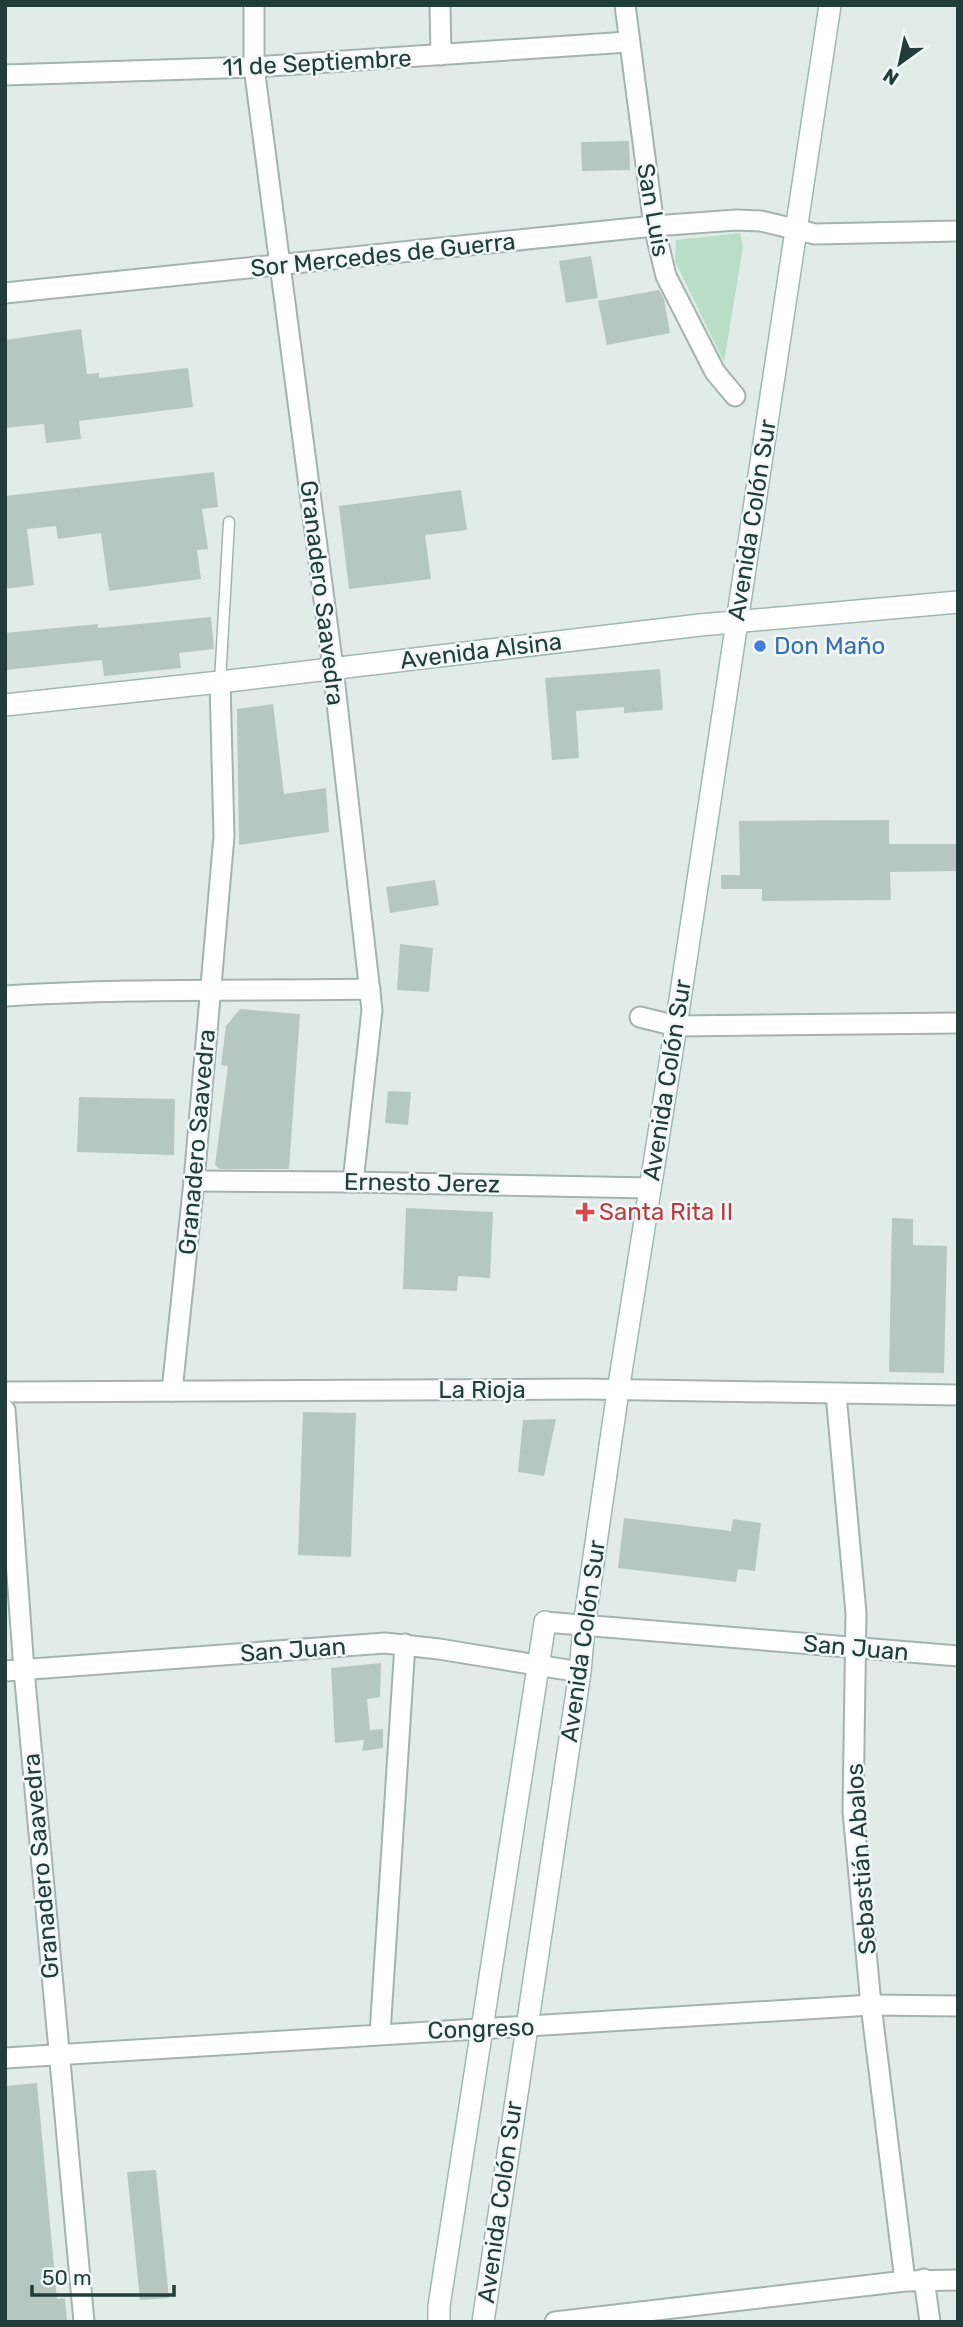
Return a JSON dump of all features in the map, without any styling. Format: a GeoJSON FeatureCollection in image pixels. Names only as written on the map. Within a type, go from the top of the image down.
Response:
{"type":"FeatureCollection","features":[{"type":"Feature","properties":{"kind":"main road","name":"Avenida Colón Sur"},"geometry":{"type":"LineString","coordinates":[[483,2322],[580,1672],[584,1626],[618,1391],[676,1026],[830,5]]}},
{"type":"Feature","properties":{"kind":"main road","name":"Avenida Alsina"},"geometry":{"type":"LineString","coordinates":[[5,705],[736,622],[958,602]]}},
{"type":"Feature","properties":{"kind":"main road","name":"Avenida Colón Sur"},"geometry":{"type":"LineString","coordinates":[[439,2322],[439,2305],[545,1622]]}},
{"type":"Feature","properties":{"kind":"street","name":"Granadero Saavedra"},"geometry":{"type":"LineString","coordinates":[[254,5],[254,67],[333,668],[372,1010],[353,1182]]}},
{"type":"Feature","properties":{"kind":"street"},"geometry":{"type":"LineString","coordinates":[[440,5],[441,55]]}},
{"type":"Feature","properties":{"kind":"street","name":"San Luis"},"geometry":{"type":"LineString","coordinates":[[625,5],[654,226],[666,276],[715,372],[735,396]]}},
{"type":"Feature","properties":{"kind":"street","name":"11 de Septiembre"},"geometry":{"type":"LineString","coordinates":[[5,75],[254,67],[628,42]]}},
{"type":"Feature","properties":{"kind":"street","name":"Sor Mercedes de Guerra"},"geometry":{"type":"LineString","coordinates":[[5,293],[654,226],[736,220],[761,221],[816,234],[958,231]]}},
{"type":"Feature","properties":{"kind":"street","name":"Granadero Saavedra"},"geometry":{"type":"LineString","coordinates":[[172,1391],[194,1181],[225,828],[220,682]]}},
{"type":"Feature","properties":{"kind":"street"},"geometry":{"type":"LineString","coordinates":[[5,996],[89,991],[370,989]]}},
{"type":"Feature","properties":{"kind":"street"},"geometry":{"type":"LineString","coordinates":[[639,1017],[676,1026],[958,1023]]}},
{"type":"Feature","properties":{"kind":"street","name":"Ernesto Jerez"},"geometry":{"type":"LineString","coordinates":[[194,1181],[650,1188]]}},
{"type":"Feature","properties":{"kind":"street","name":"La Rioja"},"geometry":{"type":"LineString","coordinates":[[5,1392],[584,1389],[958,1395]]}},
{"type":"Feature","properties":{"kind":"street","name":"Sebastián Abalos"},"geometry":{"type":"LineString","coordinates":[[836,1394],[856,1614],[853,1811],[871,2005],[915,2280],[930,2322]]}},
{"type":"Feature","properties":{"kind":"street","name":"Granadero Saavedra"},"geometry":{"type":"LineString","coordinates":[[5,1410],[14,1670],[58,2054],[84,2322]]}},
{"type":"Feature","properties":{"kind":"street","name":"San Juan"},"geometry":{"type":"LineString","coordinates":[[545,1622],[958,1656]]}},
{"type":"Feature","properties":{"kind":"street","name":"San Juan"},"geometry":{"type":"LineString","coordinates":[[14,1670],[384,1643],[580,1672]]}},
{"type":"Feature","properties":{"kind":"street"},"geometry":{"type":"LineString","coordinates":[[380,2034],[405,1644]]}},
{"type":"Feature","properties":{"kind":"street","name":"Congreso"},"geometry":{"type":"LineString","coordinates":[[5,2058],[871,2005],[958,2006]]}},
{"type":"Feature","properties":{"kind":"street"},"geometry":{"type":"LineString","coordinates":[[555,2322],[915,2280],[958,2280]]}},
{"type":"Feature","properties":{"kind":"lane"},"geometry":{"type":"LineString","coordinates":[[220,682],[229,522]]}},
{"type":"Feature","properties":{"kind":"green space"},"geometry":{"type":"Polygon","coordinates":[[[740,233],[743,247],[724,362],[675,261],[676,240],[740,233]]]}},
{"type":"Feature","properties":{"kind":"building"},"geometry":{"type":"Polygon","coordinates":[[[629,141],[630,170],[582,171],[581,142],[629,141]]]}},
{"type":"Feature","properties":{"kind":"building"},"geometry":{"type":"Polygon","coordinates":[[[591,256],[598,298],[566,303],[559,261],[591,256]]]}},
{"type":"Feature","properties":{"kind":"building"},"geometry":{"type":"Polygon","coordinates":[[[659,290],[664,299],[670,333],[607,345],[598,301],[659,290]]]}},
{"type":"Feature","properties":{"kind":"building"},"geometry":{"type":"Polygon","coordinates":[[[81,329],[87,374],[99,373],[99,378],[188,368],[193,407],[79,421],[81,439],[46,443],[44,424],[5,428],[5,340],[81,329]]]}},
{"type":"Feature","properties":{"kind":"building"},"geometry":{"type":"Polygon","coordinates":[[[214,472],[218,507],[202,509],[208,549],[197,550],[201,579],[109,591],[101,533],[58,539],[56,526],[27,529],[34,585],[5,589],[5,496],[214,472]]]}},
{"type":"Feature","properties":{"kind":"building"},"geometry":{"type":"Polygon","coordinates":[[[461,490],[467,530],[425,535],[431,579],[349,589],[339,506],[461,490]]]}},
{"type":"Feature","properties":{"kind":"building"},"geometry":{"type":"Polygon","coordinates":[[[211,617],[214,649],[179,653],[181,668],[104,676],[102,660],[5,670],[5,633],[98,624],[98,628],[211,617]]]}},
{"type":"Feature","properties":{"kind":"building"},"geometry":{"type":"Polygon","coordinates":[[[660,669],[663,710],[624,713],[624,707],[576,711],[579,758],[552,760],[545,678],[660,669]]]}},
{"type":"Feature","properties":{"kind":"building"},"geometry":{"type":"Polygon","coordinates":[[[273,704],[284,794],[326,788],[329,832],[239,845],[237,709],[273,704]]]}},
{"type":"Feature","properties":{"kind":"building"},"geometry":{"type":"Polygon","coordinates":[[[889,820],[889,844],[958,844],[958,871],[890,872],[891,900],[762,901],[762,889],[721,889],[721,875],[740,875],[739,821],[889,820]]]}},
{"type":"Feature","properties":{"kind":"building"},"geometry":{"type":"Polygon","coordinates":[[[435,880],[439,905],[390,913],[386,887],[435,880]]]}},
{"type":"Feature","properties":{"kind":"building"},"geometry":{"type":"Polygon","coordinates":[[[400,944],[433,948],[429,992],[397,990],[400,944]]]}},
{"type":"Feature","properties":{"kind":"building"},"geometry":{"type":"Polygon","coordinates":[[[240,1009],[300,1014],[289,1169],[220,1169],[215,1165],[228,1066],[221,1065],[226,1026],[240,1009]]]}},
{"type":"Feature","properties":{"kind":"building"},"geometry":{"type":"Polygon","coordinates":[[[388,1091],[411,1092],[408,1125],[385,1123],[388,1091]]]}},
{"type":"Feature","properties":{"kind":"building"},"geometry":{"type":"Polygon","coordinates":[[[79,1097],[175,1099],[174,1155],[77,1152],[79,1097]]]}},
{"type":"Feature","properties":{"kind":"building"},"geometry":{"type":"Polygon","coordinates":[[[406,1208],[493,1212],[490,1278],[458,1276],[457,1291],[403,1289],[406,1208]]]}},
{"type":"Feature","properties":{"kind":"building"},"geometry":{"type":"Polygon","coordinates":[[[892,1218],[913,1219],[913,1245],[947,1246],[944,1373],[889,1372],[892,1218]]]}},
{"type":"Feature","properties":{"kind":"building"},"geometry":{"type":"Polygon","coordinates":[[[303,1412],[356,1413],[351,1557],[298,1555],[303,1412]]]}},
{"type":"Feature","properties":{"kind":"building"},"geometry":{"type":"Polygon","coordinates":[[[556,1419],[544,1476],[518,1472],[523,1420],[556,1419]]]}},
{"type":"Feature","properties":{"kind":"building"},"geometry":{"type":"Polygon","coordinates":[[[624,1518],[731,1531],[733,1519],[761,1523],[755,1571],[738,1569],[736,1582],[618,1568],[624,1518]]]}},
{"type":"Feature","properties":{"kind":"building"},"geometry":{"type":"Polygon","coordinates":[[[381,1663],[380,1697],[367,1699],[370,1730],[383,1729],[383,1748],[362,1751],[364,1740],[335,1743],[331,1668],[381,1663]]]}},
{"type":"Feature","properties":{"kind":"building"},"geometry":{"type":"Polygon","coordinates":[[[37,2083],[57,2299],[65,2298],[67,2322],[5,2322],[5,2086],[37,2083]]]}},
{"type":"Feature","properties":{"kind":"building"},"geometry":{"type":"Polygon","coordinates":[[[156,2170],[169,2298],[140,2300],[127,2172],[156,2170]]]}},
{"type":"Feature","properties":{"kind":"place","name":"Don Maño"},"geometry":{"type":"Point","coordinates":[760,646]}},
{"type":"Feature","properties":{"kind":"place","name":"Santa Rita II"},"geometry":{"type":"Point","coordinates":[585,1212]}}]}
